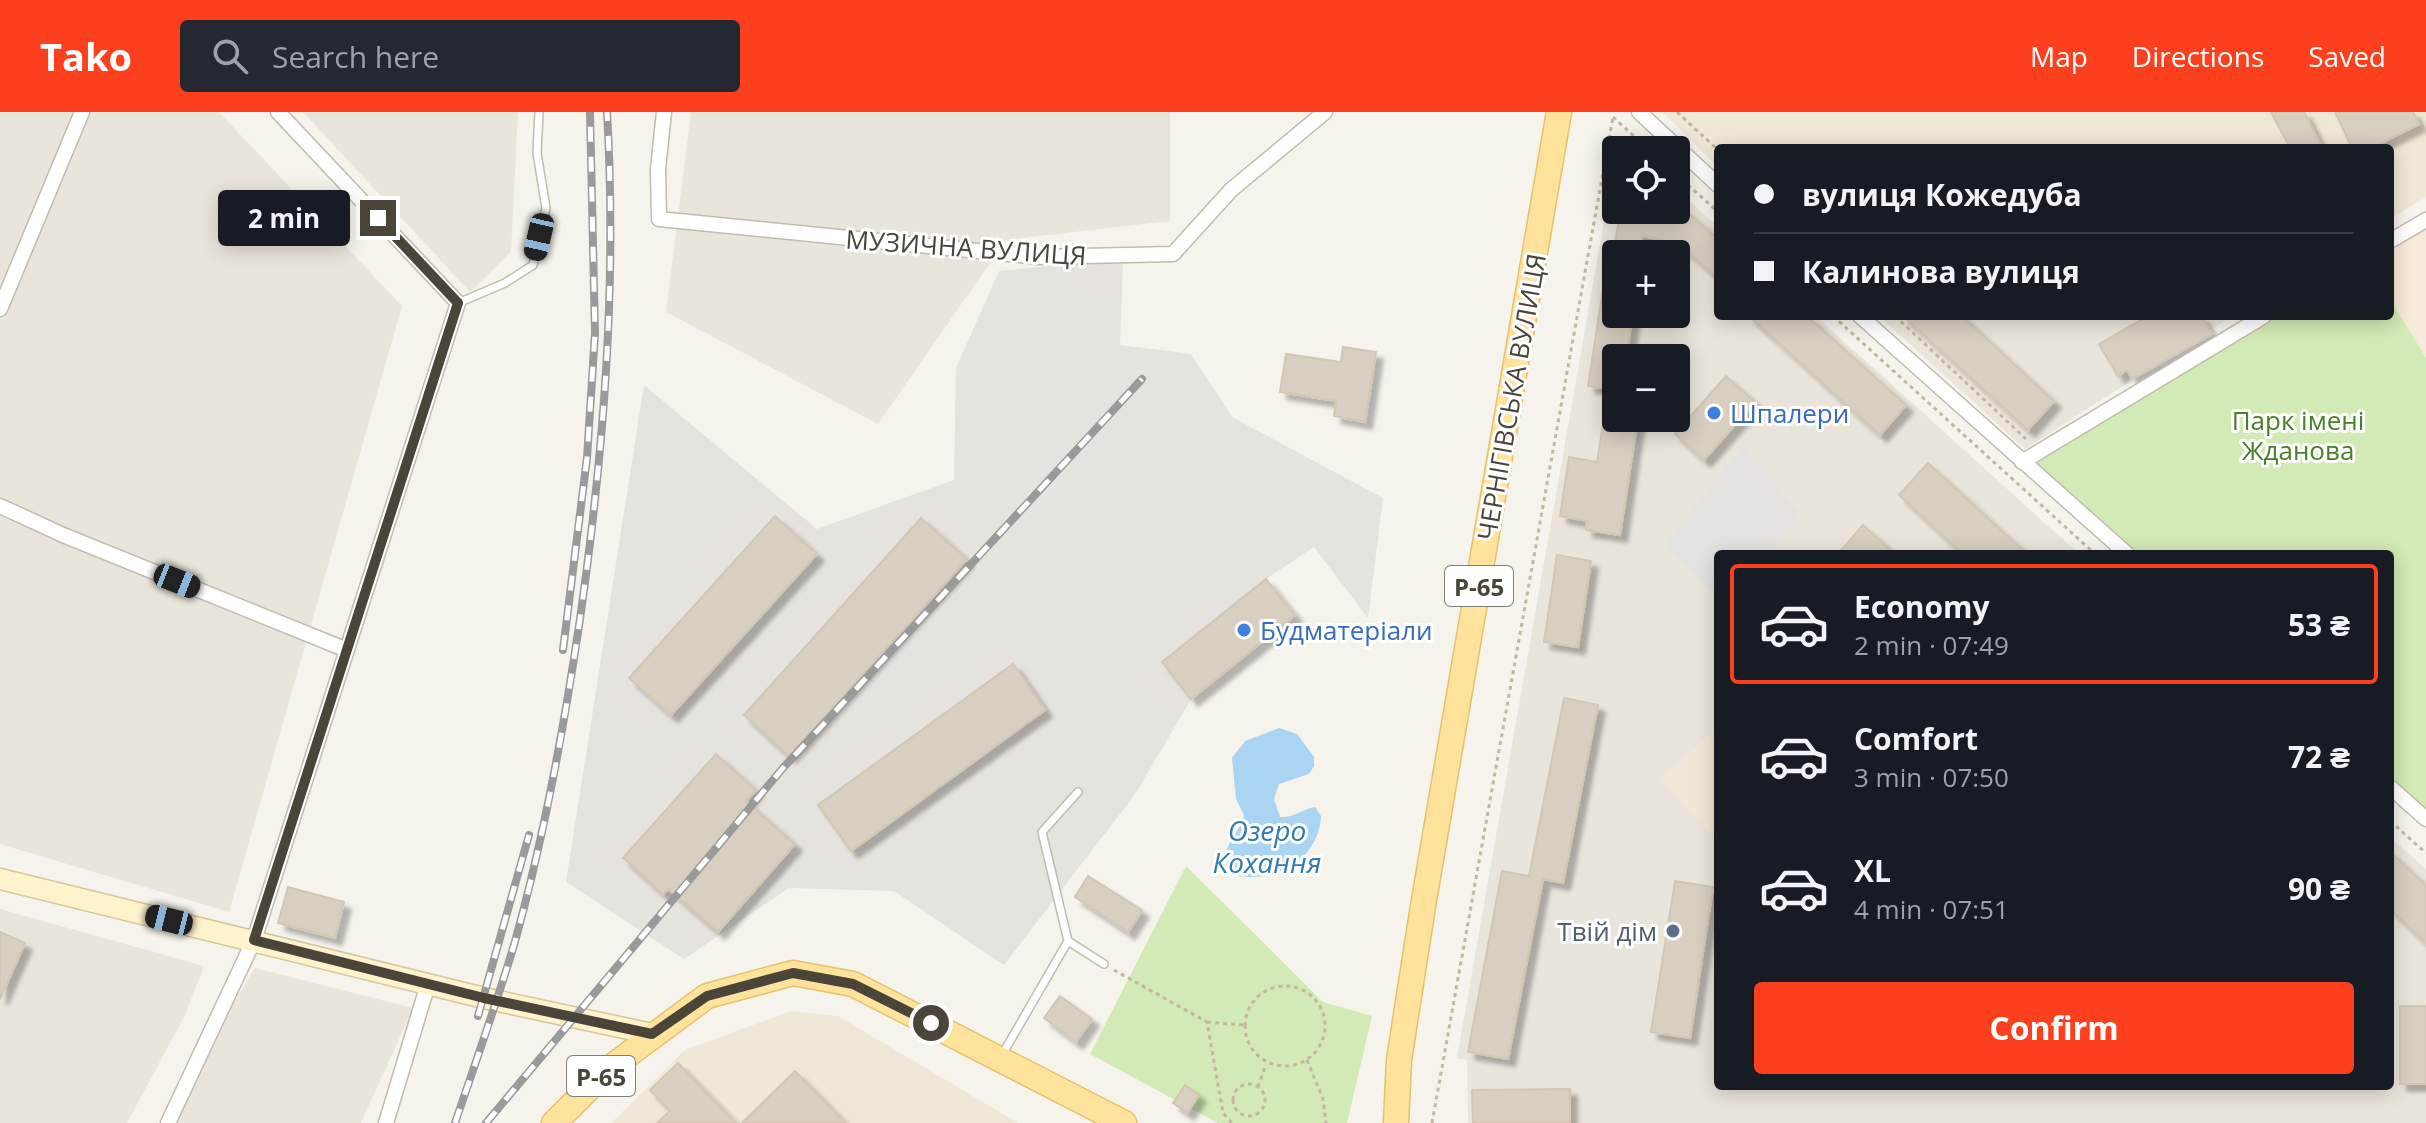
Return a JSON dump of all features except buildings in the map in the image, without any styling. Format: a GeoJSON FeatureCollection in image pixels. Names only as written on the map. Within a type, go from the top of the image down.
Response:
{"type":"FeatureCollection","features":[{"type":"Feature","properties":{"kind":"main road","name":"ЧЕРНІГІВСЬКА ВУЛИЦЯ"},"geometry":{"type":"LineString","coordinates":[[1396,1123],[1399,1060],[1559,112]]}},
{"type":"Feature","properties":{"kind":"main road"},"geometry":{"type":"LineString","coordinates":[[0,879],[428,984],[652,1034]]}},
{"type":"Feature","properties":{"kind":"main road","name":"Р-65"},"geometry":{"type":"LineString","coordinates":[[554,1123],[606,1071],[707,996],[793,973],[853,984],[1001,1057],[1122,1123]]}},
{"type":"Feature","properties":{"kind":"main road","name":"ЧЕРНІГІВСЬКА ВУЛИЦЯ"},"geometry":{"type":"LineString","coordinates":[[1377,1123],[1399,1060]]}},
{"type":"Feature","properties":{"kind":"street"},"geometry":{"type":"LineString","coordinates":[[0,309],[82,112]]}},
{"type":"Feature","properties":{"kind":"street"},"geometry":{"type":"LineString","coordinates":[[168,1123],[254,940],[458,303],[278,112]]}},
{"type":"Feature","properties":{"kind":"street","name":"МУЗИЧНА ВУЛИЦЯ"},"geometry":{"type":"LineString","coordinates":[[664,112],[659,219],[1038,257],[1173,254],[1231,190],[1325,112]]}},
{"type":"Feature","properties":{"kind":"street"},"geometry":{"type":"LineString","coordinates":[[1639,112],[1714,181]]}},
{"type":"Feature","properties":{"kind":"street"},"geometry":{"type":"LineString","coordinates":[[2394,239],[2426,220]]}},
{"type":"Feature","properties":{"kind":"street"},"geometry":{"type":"LineString","coordinates":[[1864,320],[2122,550]]}},
{"type":"Feature","properties":{"kind":"street"},"geometry":{"type":"LineString","coordinates":[[2022,462],[2257,320]]}},
{"type":"Feature","properties":{"kind":"street"},"geometry":{"type":"LineString","coordinates":[[0,506],[347,650]]}},
{"type":"Feature","properties":{"kind":"street"},"geometry":{"type":"LineString","coordinates":[[2394,791],[2426,819]]}},
{"type":"Feature","properties":{"kind":"street"},"geometry":{"type":"LineString","coordinates":[[386,1123],[428,984]]}},
{"type":"Feature","properties":{"kind":"lane"},"geometry":{"type":"LineString","coordinates":[[458,303],[505,283],[533,265],[546,208],[537,153],[539,112]]}},
{"type":"Feature","properties":{"kind":"lane"},"geometry":{"type":"LineString","coordinates":[[1001,1057],[1068,941],[1042,832],[1078,792]]}},
{"type":"Feature","properties":{"kind":"lane"},"geometry":{"type":"LineString","coordinates":[[1068,941],[1104,964]]}},
{"type":"Feature","properties":{"kind":"path"},"geometry":{"type":"LineString","coordinates":[[1677,112],[1714,146]]}},
{"type":"Feature","properties":{"kind":"path"},"geometry":{"type":"LineString","coordinates":[[1610,136],[1613,117],[1634,136]]}},
{"type":"Feature","properties":{"kind":"path"},"geometry":{"type":"LineString","coordinates":[[1432,1123],[1602,178]]}},
{"type":"Feature","properties":{"kind":"path"},"geometry":{"type":"LineString","coordinates":[[1690,187],[1714,208]]}},
{"type":"Feature","properties":{"kind":"path"},"geometry":{"type":"LineString","coordinates":[[1837,320],[2091,550]]}},
{"type":"Feature","properties":{"kind":"path"},"geometry":{"type":"LineString","coordinates":[[1899,320],[2039,452]]}},
{"type":"Feature","properties":{"kind":"path"},"geometry":{"type":"LineString","coordinates":[[2394,825],[2426,853]]}},
{"type":"Feature","properties":{"kind":"path"},"geometry":{"type":"LineString","coordinates":[[1104,964],[1207,1022],[1245,1025]]}},
{"type":"Feature","properties":{"kind":"path"},"geometry":{"type":"LineString","coordinates":[[1282,985],[1303,989],[1319,1004],[1325,1024],[1321,1045],[1307,1060],[1287,1067],[1267,1062],[1251,1049],[1245,1025],[1248,1009],[1262,992],[1282,985]]}},
{"type":"Feature","properties":{"kind":"path"},"geometry":{"type":"LineString","coordinates":[[1207,1022],[1223,1113],[1234,1123],[1240,1114]]}},
{"type":"Feature","properties":{"kind":"path"},"geometry":{"type":"LineString","coordinates":[[1307,1060],[1323,1099],[1326,1123]]}},
{"type":"Feature","properties":{"kind":"path"},"geometry":{"type":"LineString","coordinates":[[1258,1087],[1267,1062]]}},
{"type":"Feature","properties":{"kind":"path"},"geometry":{"type":"LineString","coordinates":[[1241,1086],[1258,1087],[1263,1093],[1262,1110],[1248,1116],[1240,1114],[1233,1100],[1235,1092],[1241,1086]]}},
{"type":"Feature","properties":{"kind":"shaded area"},"geometry":{"type":"Polygon","coordinates":[[[0,112],[219,112],[402,306],[229,912],[0,844],[0,112]]]}},
{"type":"Feature","properties":{"kind":"shaded area"},"geometry":{"type":"Polygon","coordinates":[[[303,112],[518,112],[511,252],[470,292],[303,112]]]}},
{"type":"Feature","properties":{"kind":"shaded area"},"geometry":{"type":"Polygon","coordinates":[[[691,112],[1170,112],[1170,221],[1006,240],[878,424],[666,312],[691,112]]]}},
{"type":"Feature","properties":{"kind":"shaded area"},"geometry":{"type":"Polygon","coordinates":[[[1662,112],[2426,112],[2426,197],[2394,217],[2394,144],[1714,144],[1714,163],[1690,136],[1662,112]]]}},
{"type":"Feature","properties":{"kind":"shaded area"},"geometry":{"type":"Polygon","coordinates":[[[1690,202],[1714,223],[1714,320],[1820,320],[2075,550],[1714,550],[1714,1090],[2394,1090],[2394,841],[2426,869],[2426,1123],[1468,1123],[1467,1060],[1457,1058],[1604,224],[1690,224],[1690,202]]]}},
{"type":"Feature","properties":{"kind":"shaded area"},"geometry":{"type":"Polygon","coordinates":[[[2426,220],[2426,358],[2394,306],[2394,239],[2426,220]]]}},
{"type":"Feature","properties":{"kind":"shaded area"},"geometry":{"type":"Polygon","coordinates":[[[1123,259],[1120,345],[1191,354],[1232,417],[1383,498],[1368,618],[1314,547],[1266,579],[1162,662],[1191,699],[1136,793],[1004,965],[894,891],[789,888],[684,959],[566,882],[644,385],[817,529],[954,480],[956,368],[999,271],[1123,259]]]}},
{"type":"Feature","properties":{"kind":"shaded area"},"geometry":{"type":"Polygon","coordinates":[[[1883,320],[2226,320],[2025,449],[1883,320]]]}},
{"type":"Feature","properties":{"kind":"shaded area"},"geometry":{"type":"Polygon","coordinates":[[[1743,447],[1800,514],[1767,550],[1714,550],[1714,594],[1665,543],[1743,447]]]}},
{"type":"Feature","properties":{"kind":"shaded area"},"geometry":{"type":"Polygon","coordinates":[[[1714,731],[1714,837],[1660,779],[1714,731]]]}},
{"type":"Feature","properties":{"kind":"shaded area"},"geometry":{"type":"Polygon","coordinates":[[[0,909],[204,966],[185,1015],[127,1123],[0,1123],[0,909]]]}},
{"type":"Feature","properties":{"kind":"shaded area"},"geometry":{"type":"Polygon","coordinates":[[[255,968],[413,1008],[361,1123],[162,1123],[255,968]]]}},
{"type":"Feature","properties":{"kind":"shaded area"},"geometry":{"type":"Polygon","coordinates":[[[791,1011],[838,1016],[1018,1123],[611,1123],[685,1050],[791,1011]]]}},
{"type":"Feature","properties":{"kind":"green space","name":"Парк імені Жданова"},"geometry":{"type":"Polygon","coordinates":[[[2394,306],[2426,358],[2426,820],[2394,792],[2394,550],[2121,550],[2022,462],[2257,320],[2394,320],[2394,306]]]}},
{"type":"Feature","properties":{"kind":"green space"},"geometry":{"type":"Polygon","coordinates":[[[1186,866],[1323,1002],[1372,1016],[1347,1123],[1218,1123],[1090,1054],[1186,866]]]}},
{"type":"Feature","properties":{"kind":"water","name":"Озеро Кохання"},"geometry":{"type":"Polygon","coordinates":[[[1279,728],[1297,734],[1314,757],[1314,766],[1309,774],[1279,784],[1274,799],[1280,817],[1315,807],[1321,816],[1318,832],[1312,846],[1302,857],[1277,873],[1246,877],[1231,874],[1227,850],[1244,815],[1236,799],[1232,758],[1245,741],[1279,728]]]}},
{"type":"Feature","properties":{"kind":"railway"},"geometry":{"type":"LineString","coordinates":[[563,650],[587,458],[595,333],[590,112]]}},
{"type":"Feature","properties":{"kind":"railway"},"geometry":{"type":"LineString","coordinates":[[455,1123],[525,905],[552,783],[580,619],[596,493],[606,366],[610,240],[607,112]]}},
{"type":"Feature","properties":{"kind":"railway"},"geometry":{"type":"LineString","coordinates":[[486,1123],[783,768],[1142,379]]}},
{"type":"Feature","properties":{"kind":"railway"},"geometry":{"type":"LineString","coordinates":[[478,1016],[529,835]]}},
{"type":"Feature","properties":{"kind":"place","name":"Шпалери"},"geometry":{"type":"Point","coordinates":[1714,413]}},
{"type":"Feature","properties":{"kind":"place","name":"Будматеріали"},"geometry":{"type":"Point","coordinates":[1244,630]}},
{"type":"Feature","properties":{"kind":"place","name":"Твій дім"},"geometry":{"type":"Point","coordinates":[1673,931]}},
{"type":"Feature","properties":{"kind":"route"},"geometry":{"type":"LineString","coordinates":[[378,218],[458,303],[254,940],[484,998],[652,1034],[707,996],[793,973],[853,984],[931,1023]]}}]}
